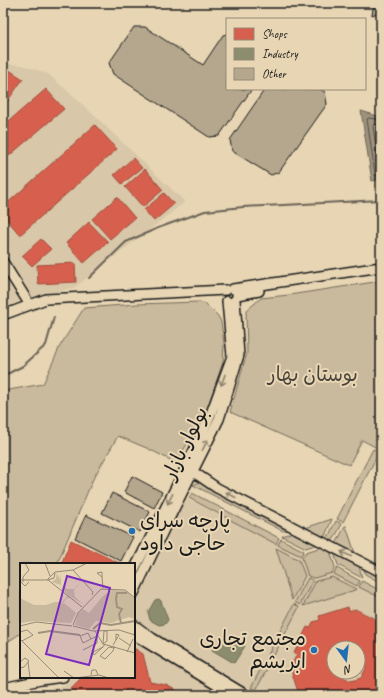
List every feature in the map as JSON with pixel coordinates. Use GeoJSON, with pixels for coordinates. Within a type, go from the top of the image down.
{"type":"FeatureCollection","features":[{"type":"Feature","properties":{"kind":"street"},"geometry":{"type":"LineString","coordinates":[[3,262],[30,305]]}},
{"type":"Feature","properties":{"kind":"street"},"geometry":{"type":"LineString","coordinates":[[230,295],[381,267]]}},
{"type":"Feature","properties":{"kind":"street"},"geometry":{"type":"LineString","coordinates":[[3,314],[30,305],[230,295],[381,273]]}},
{"type":"Feature","properties":{"kind":"street"},"geometry":{"type":"LineString","coordinates":[[135,568],[210,416],[232,356],[230,295]]}},
{"type":"Feature","properties":{"kind":"street","name":"بولوار بازار"},"geometry":{"type":"LineString","coordinates":[[135,591],[218,419],[240,355],[230,295]]}},
{"type":"Feature","properties":{"kind":"street"},"geometry":{"type":"LineString","coordinates":[[192,471],[217,488],[381,572]]}},
{"type":"Feature","properties":{"kind":"street"},"geometry":{"type":"LineString","coordinates":[[135,626],[152,638],[246,695]]}},
{"type":"Feature","properties":{"kind":"street"},"geometry":{"type":"LineString","coordinates":[[135,636],[232,695]]}},
{"type":"Feature","properties":{"kind":"street"},"geometry":{"type":"LineString","coordinates":[[3,688],[56,678]]}},
{"type":"Feature","properties":{"kind":"shaded area"},"geometry":{"type":"Polygon","coordinates":[[[3,64],[22,65],[48,74],[82,104],[185,202],[75,287],[3,307],[3,64]]]}},
{"type":"Feature","properties":{"kind":"shaded area"},"geometry":{"type":"Polygon","coordinates":[[[187,499],[381,590],[381,695],[24,695],[66,685],[71,678],[135,678],[135,580],[187,499]]]}},
{"type":"Feature","properties":{"kind":"green space","name":"بوستان بهار"},"geometry":{"type":"Polygon","coordinates":[[[381,281],[381,450],[362,440],[349,465],[230,412],[247,353],[246,311],[261,298],[381,281]]]}},
{"type":"Feature","properties":{"kind":"green space"},"geometry":{"type":"Polygon","coordinates":[[[199,302],[206,304],[218,316],[221,322],[224,343],[223,362],[207,409],[176,463],[149,449],[118,436],[93,479],[57,563],[20,563],[20,634],[3,645],[3,391],[43,384],[60,346],[84,308],[137,304],[199,302]]]}},
{"type":"Feature","properties":{"kind":"green space"},"geometry":{"type":"Polygon","coordinates":[[[373,449],[379,452],[343,522],[337,519],[373,449]]]}},
{"type":"Feature","properties":{"kind":"green space"},"geometry":{"type":"Polygon","coordinates":[[[202,481],[289,530],[283,531],[193,485],[202,481]]]}},
{"type":"Feature","properties":{"kind":"green space"},"geometry":{"type":"Polygon","coordinates":[[[192,493],[279,538],[276,544],[189,498],[192,493]]]}},
{"type":"Feature","properties":{"kind":"green space"},"geometry":{"type":"Polygon","coordinates":[[[332,519],[324,538],[305,528],[332,519]]]}},
{"type":"Feature","properties":{"kind":"green space"},"geometry":{"type":"Polygon","coordinates":[[[336,521],[342,524],[332,542],[327,539],[336,521]]]}},
{"type":"Feature","properties":{"kind":"green space"},"geometry":{"type":"Polygon","coordinates":[[[346,526],[355,553],[336,544],[346,526]]]}},
{"type":"Feature","properties":{"kind":"green space"},"geometry":{"type":"Polygon","coordinates":[[[293,532],[318,544],[306,548],[282,536],[293,532]]]}},
{"type":"Feature","properties":{"kind":"green space"},"geometry":{"type":"Polygon","coordinates":[[[281,539],[304,551],[301,556],[278,545],[281,539]]]}},
{"type":"Feature","properties":{"kind":"green space"},"geometry":{"type":"Polygon","coordinates":[[[322,547],[330,551],[335,567],[332,573],[314,578],[308,576],[302,558],[306,552],[322,547]]]}},
{"type":"Feature","properties":{"kind":"green space"},"geometry":{"type":"Polygon","coordinates":[[[276,548],[299,560],[305,576],[292,600],[276,548]]]}},
{"type":"Feature","properties":{"kind":"green space"},"geometry":{"type":"Polygon","coordinates":[[[334,553],[359,566],[362,578],[338,565],[334,553]]]}},
{"type":"Feature","properties":{"kind":"green space"},"geometry":{"type":"Polygon","coordinates":[[[337,568],[360,581],[357,586],[334,574],[337,568]]]}},
{"type":"Feature","properties":{"kind":"green space"},"geometry":{"type":"Polygon","coordinates":[[[363,568],[381,577],[381,583],[365,574],[363,568]]]}},
{"type":"Feature","properties":{"kind":"green space"},"geometry":{"type":"Polygon","coordinates":[[[332,577],[356,589],[303,606],[316,581],[332,577]]]}},
{"type":"Feature","properties":{"kind":"green space"},"geometry":{"type":"Polygon","coordinates":[[[308,578],[313,580],[300,605],[295,602],[308,578]]]}},
{"type":"Feature","properties":{"kind":"green space"},"geometry":{"type":"Polygon","coordinates":[[[362,581],[381,591],[381,598],[359,587],[362,581]]]}},
{"type":"Feature","properties":{"kind":"green space"},"geometry":{"type":"Polygon","coordinates":[[[294,604],[299,607],[256,690],[251,688],[294,604]]]}},
{"type":"Feature","properties":{"kind":"water"},"geometry":{"type":"Polygon","coordinates":[[[361,111],[381,117],[381,179],[372,181],[361,111]]]}},
{"type":"Feature","properties":{"kind":"building: Shops"},"geometry":{"type":"Polygon","coordinates":[[[3,66],[23,79],[4,106],[3,105],[3,66]]]}},
{"type":"Feature","properties":{"kind":"building: Shops"},"geometry":{"type":"Polygon","coordinates":[[[46,89],[64,109],[3,161],[3,126],[46,89]]]}},
{"type":"Feature","properties":{"kind":"building: Shops"},"geometry":{"type":"Polygon","coordinates":[[[95,125],[117,149],[20,235],[3,215],[3,207],[95,125]]]}},
{"type":"Feature","properties":{"kind":"building: Shops"},"geometry":{"type":"Polygon","coordinates":[[[133,158],[142,168],[122,184],[114,175],[133,158]]]}},
{"type":"Feature","properties":{"kind":"building: Shops"},"geometry":{"type":"Polygon","coordinates":[[[145,169],[163,190],[143,207],[125,187],[145,169]]]}},
{"type":"Feature","properties":{"kind":"building: Shops"},"geometry":{"type":"Polygon","coordinates":[[[164,193],[174,204],[154,221],[144,210],[164,193]]]}},
{"type":"Feature","properties":{"kind":"building: Shops"},"geometry":{"type":"Polygon","coordinates":[[[117,197],[135,218],[110,239],[92,219],[117,197]]]}},
{"type":"Feature","properties":{"kind":"building: Shops"},"geometry":{"type":"Polygon","coordinates":[[[89,222],[108,242],[84,263],[66,243],[89,222]]]}},
{"type":"Feature","properties":{"kind":"building: Shops"},"geometry":{"type":"Polygon","coordinates":[[[41,239],[51,249],[32,266],[22,256],[41,239]]]}},
{"type":"Feature","properties":{"kind":"building: Shops"},"geometry":{"type":"Polygon","coordinates":[[[75,263],[76,282],[38,284],[37,265],[75,263]]]}},
{"type":"Feature","properties":{"kind":"building: Shops"},"geometry":{"type":"Polygon","coordinates":[[[71,540],[119,563],[61,563],[71,540]]]}},
{"type":"Feature","properties":{"kind":"building: Shops","name":"مجتمع تجاری ابریشم"},"geometry":{"type":"Polygon","coordinates":[[[348,607],[349,611],[355,609],[381,622],[381,695],[299,695],[291,670],[295,669],[293,662],[297,654],[294,653],[307,627],[310,628],[313,622],[320,620],[319,616],[348,607]]]}},
{"type":"Feature","properties":{"kind":"building: Shops"},"geometry":{"type":"Polygon","coordinates":[[[135,649],[143,654],[150,682],[166,685],[185,695],[72,695],[70,689],[81,678],[135,678],[135,649]]]}},
{"type":"Feature","properties":{"kind":"building: Industry"},"geometry":{"type":"Polygon","coordinates":[[[159,599],[168,620],[165,624],[159,625],[150,620],[148,612],[155,600],[159,599]]]}},
{"type":"Feature","properties":{"kind":"building: Industry"},"geometry":{"type":"Polygon","coordinates":[[[235,640],[245,646],[234,663],[212,650],[215,645],[235,640]]]}},
{"type":"Feature","properties":{"kind":"building: Other"},"geometry":{"type":"Polygon","coordinates":[[[374,3],[381,3],[381,12],[372,15],[374,3]]]}},
{"type":"Feature","properties":{"kind":"building: Other"},"geometry":{"type":"Polygon","coordinates":[[[134,27],[145,27],[203,65],[223,35],[226,34],[226,90],[251,90],[219,136],[209,137],[113,74],[109,63],[134,27]]]}},
{"type":"Feature","properties":{"kind":"building: Other"},"geometry":{"type":"Polygon","coordinates":[[[264,90],[322,90],[325,92],[327,104],[279,172],[271,175],[232,151],[230,140],[264,90]]]}},
{"type":"Feature","properties":{"kind":"building: Other"},"geometry":{"type":"Polygon","coordinates":[[[132,476],[162,492],[154,508],[124,492],[132,476]]]}},
{"type":"Feature","properties":{"kind":"building: Other"},"geometry":{"type":"Polygon","coordinates":[[[112,493],[150,512],[140,532],[102,513],[112,493]]]}},
{"type":"Feature","properties":{"kind":"building: Other"},"geometry":{"type":"Polygon","coordinates":[[[86,515],[133,537],[121,561],[75,538],[86,515]]]}},
{"type":"Feature","properties":{"kind":"waterway"},"geometry":{"type":"LineString","coordinates":[[89,278],[126,242],[158,228],[205,211],[243,207],[381,200]]}},
{"type":"Feature","properties":{"kind":"waterway"},"geometry":{"type":"LineString","coordinates":[[3,376],[23,366],[46,345],[54,317]]}},
{"type":"Feature","properties":{"kind":"place","name":"پارچه سرای حاجی داود"},"geometry":{"type":"Point","coordinates":[132,531]}},
{"type":"Feature","properties":{"kind":"place","name":"مجتمع تجاری ابریشم"},"geometry":{"type":"Point","coordinates":[314,650]}}]}
